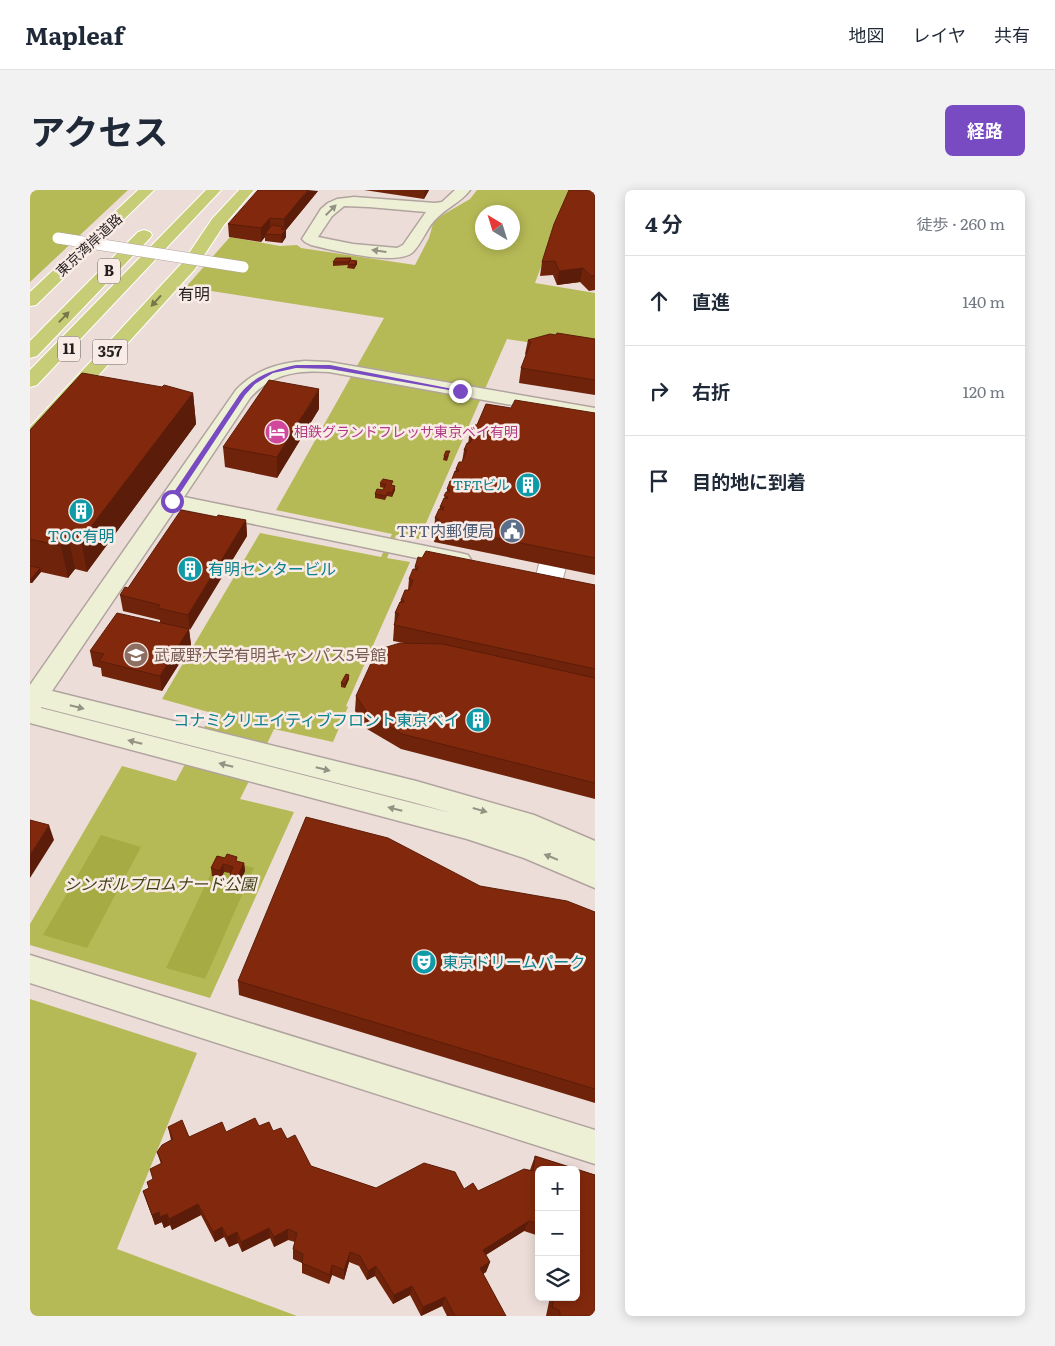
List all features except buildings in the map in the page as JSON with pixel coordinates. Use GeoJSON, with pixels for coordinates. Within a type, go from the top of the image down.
{"type":"FeatureCollection","features":[{"type":"Feature","properties":{"kind":"highway"},"geometry":{"type":"LineString","coordinates":[[64,268],[95,230],[138,190]]}},
{"type":"Feature","properties":{"kind":"highway","name":"東京湾岸道路"},"geometry":{"type":"LineString","coordinates":[[30,301],[147,190]]}},
{"type":"Feature","properties":{"kind":"highway","name":"B"},"geometry":{"type":"LineString","coordinates":[[30,381],[216,190]]}},
{"type":"Feature","properties":{"kind":"highway","name":"357"},"geometry":{"type":"LineString","coordinates":[[189,265],[218,222],[247,190]]}},
{"type":"Feature","properties":{"kind":"highway","name":"357"},"geometry":{"type":"LineString","coordinates":[[30,439],[189,265],[232,225],[263,190]]}},
{"type":"Feature","properties":{"kind":"highway","name":"B"},"geometry":{"type":"LineString","coordinates":[[30,352],[156,224]]}},
{"type":"Feature","properties":{"kind":"highway","name":"11"},"geometry":{"type":"LineString","coordinates":[[30,394],[95,320],[105,303]]}},
{"type":"Feature","properties":{"kind":"street"},"geometry":{"type":"LineString","coordinates":[[424,213],[408,248],[400,252],[330,244],[310,239],[335,204],[368,202],[424,213],[447,205],[463,190]]}},
{"type":"Feature","properties":{"kind":"street"},"geometry":{"type":"LineString","coordinates":[[58,238],[243,267]]}},
{"type":"Feature","properties":{"kind":"street"},"geometry":{"type":"LineString","coordinates":[[31,702],[172,501],[249,387],[264,375],[289,368],[330,367],[595,414]]}},
{"type":"Feature","properties":{"kind":"street"},"geometry":{"type":"LineString","coordinates":[[172,501],[483,565]]}},
{"type":"Feature","properties":{"kind":"street"},"geometry":{"type":"LineString","coordinates":[[520,573],[576,584]]}},
{"type":"Feature","properties":{"kind":"street"},"geometry":{"type":"LineString","coordinates":[[31,702],[416,792],[524,823],[595,853]]}},
{"type":"Feature","properties":{"kind":"street"},"geometry":{"type":"LineString","coordinates":[[31,702],[467,828],[534,850],[595,876]]}},
{"type":"Feature","properties":{"kind":"street"},"geometry":{"type":"LineString","coordinates":[[30,969],[595,1148]]}},
{"type":"Feature","properties":{"kind":"green space"},"geometry":{"type":"Polygon","coordinates":[[[30,190],[128,190],[30,282],[30,190]]]}},
{"type":"Feature","properties":{"kind":"green space","name":"シンボルプロムナード公園"},"geometry":{"type":"Polygon","coordinates":[[[477,190],[570,190],[535,283],[595,293],[595,352],[507,339],[419,539],[396,535],[387,558],[410,562],[346,706],[348,707],[333,742],[274,729],[259,761],[391,795],[524,833],[257,765],[240,799],[294,812],[210,998],[30,945],[30,924],[122,766],[176,781],[193,749],[69,715],[69,713],[195,745],[212,713],[162,699],[260,533],[381,557],[392,534],[276,510],[384,318],[186,287],[230,237],[280,246],[297,245],[301,248],[415,265],[429,238],[434,220],[470,199],[477,190]]]}},
{"type":"Feature","properties":{"kind":"green space"},"geometry":{"type":"Polygon","coordinates":[[[30,999],[197,1053],[117,1249],[297,1316],[30,1316],[30,999]]]}},
{"type":"Feature","properties":{"kind":"shaded area"},"geometry":{"type":"Polygon","coordinates":[[[101,835],[141,847],[87,948],[43,935],[101,835]]]}},
{"type":"Feature","properties":{"kind":"shaded area"},"geometry":{"type":"Polygon","coordinates":[[[218,858],[254,868],[205,979],[166,968],[218,858]]]}},
{"type":"Feature","properties":{"kind":"place","name":"相鉄グランドフレッサ東京ベイ有明"},"geometry":{"type":"Point","coordinates":[277,432]}},
{"type":"Feature","properties":{"kind":"place","name":"TFTビル"},"geometry":{"type":"Point","coordinates":[528,485]}},
{"type":"Feature","properties":{"kind":"place","name":"TOC有明"},"geometry":{"type":"Point","coordinates":[81,511]}},
{"type":"Feature","properties":{"kind":"place","name":"TFT内郵便局"},"geometry":{"type":"Point","coordinates":[512,531]}},
{"type":"Feature","properties":{"kind":"place","name":"有明センタービル"},"geometry":{"type":"Point","coordinates":[190,569]}},
{"type":"Feature","properties":{"kind":"place","name":"武蔵野大学有明キャンパス5号館"},"geometry":{"type":"Point","coordinates":[136,655]}},
{"type":"Feature","properties":{"kind":"place","name":"コナミクリエイティブフロント東京ベイ"},"geometry":{"type":"Point","coordinates":[478,720]}},
{"type":"Feature","properties":{"kind":"place","name":"東京ドリームパーク"},"geometry":{"type":"Point","coordinates":[424,962]}},
{"type":"Feature","properties":{"kind":"district","name":"有明"},"geometry":{"type":"Point","coordinates":[194,294]}},
{"type":"Feature","properties":{"kind":"route"},"geometry":{"type":"LineString","coordinates":[[172,501],[243,394],[253,383],[271,372],[296,366],[330,367],[460,391]]}}]}
